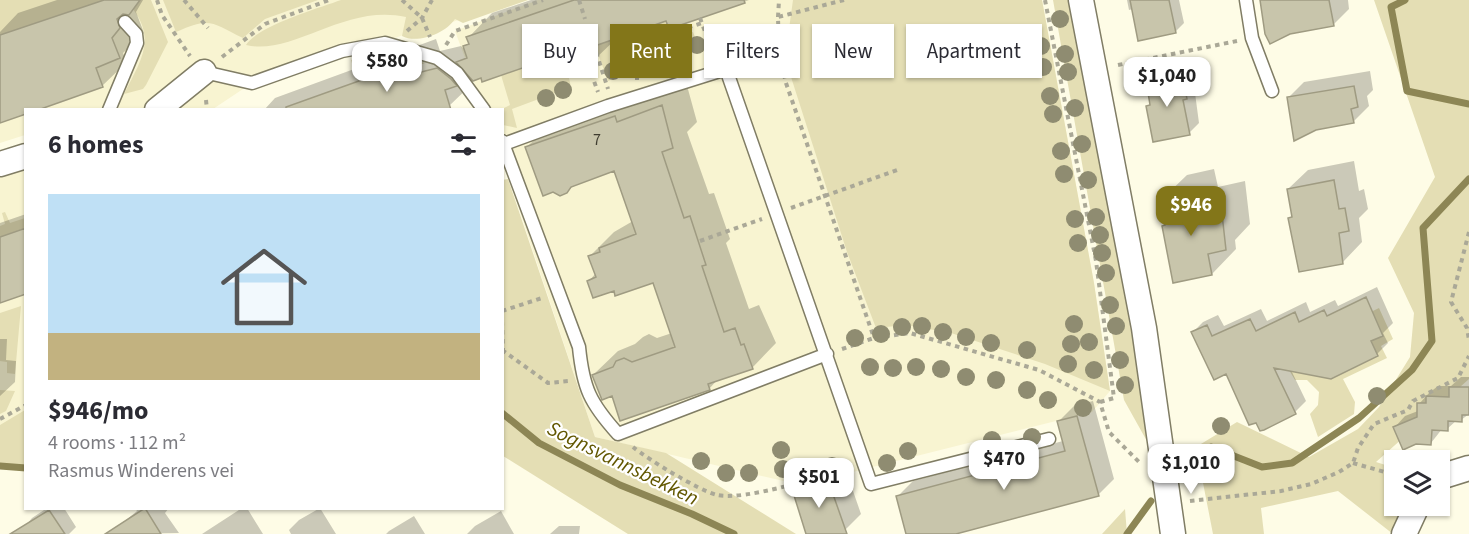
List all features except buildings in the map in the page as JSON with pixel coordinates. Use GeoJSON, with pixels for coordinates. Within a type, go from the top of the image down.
{"type":"FeatureCollection","features":[{"type":"Feature","properties":{"kind":"street"},"geometry":{"type":"LineString","coordinates":[[1081,0],[1144,328],[1157,471],[1176,519]]}},
{"type":"Feature","properties":{"kind":"street"},"geometry":{"type":"LineString","coordinates":[[160,108],[204,72]]}},
{"type":"Feature","properties":{"kind":"street"},"geometry":{"type":"LineString","coordinates":[[0,164],[24,157]]}},
{"type":"Feature","properties":{"kind":"street"},"geometry":{"type":"LineString","coordinates":[[1450,474],[1469,468]]}},
{"type":"Feature","properties":{"kind":"street"},"geometry":{"type":"LineString","coordinates":[[1404,534],[1413,516]]}},
{"type":"Feature","properties":{"kind":"lane"},"geometry":{"type":"LineString","coordinates":[[1246,0],[1252,38],[1272,91]]}},
{"type":"Feature","properties":{"kind":"lane"},"geometry":{"type":"LineString","coordinates":[[110,108],[137,43],[136,34],[124,22]]}},
{"type":"Feature","properties":{"kind":"lane"},"geometry":{"type":"LineString","coordinates":[[204,72],[252,83],[342,51],[386,43],[437,58],[457,73],[483,108]]}},
{"type":"Feature","properties":{"kind":"lane"},"geometry":{"type":"LineString","coordinates":[[504,142],[726,69],[871,484],[1050,439]]}},
{"type":"Feature","properties":{"kind":"lane"},"geometry":{"type":"LineString","coordinates":[[504,145],[579,348],[582,380],[601,416],[618,434],[827,354]]}},
{"type":"Feature","properties":{"kind":"path"},"geometry":{"type":"LineString","coordinates":[[158,0],[162,15],[204,72]]}},
{"type":"Feature","properties":{"kind":"path"},"geometry":{"type":"LineString","coordinates":[[184,0],[208,28]]}},
{"type":"Feature","properties":{"kind":"path"},"geometry":{"type":"LineString","coordinates":[[239,44],[265,24],[328,0]]}},
{"type":"Feature","properties":{"kind":"path"},"geometry":{"type":"LineString","coordinates":[[402,0],[422,18]]}},
{"type":"Feature","properties":{"kind":"path"},"geometry":{"type":"LineString","coordinates":[[386,43],[414,27],[432,0]]}},
{"type":"Feature","properties":{"kind":"path"},"geometry":{"type":"LineString","coordinates":[[437,58],[455,31],[543,0]]}},
{"type":"Feature","properties":{"kind":"path"},"geometry":{"type":"LineString","coordinates":[[579,0],[585,19]]}},
{"type":"Feature","properties":{"kind":"path"},"geometry":{"type":"LineString","coordinates":[[779,0],[779,55],[786,83],[874,338]]}},
{"type":"Feature","properties":{"kind":"path"},"geometry":{"type":"LineString","coordinates":[[778,16],[844,0]]}},
{"type":"Feature","properties":{"kind":"path"},"geometry":{"type":"LineString","coordinates":[[827,354],[874,338],[910,333],[1039,370],[1100,402],[1114,398],[1099,284],[1045,0]]}},
{"type":"Feature","properties":{"kind":"path"},"geometry":{"type":"LineString","coordinates":[[637,99],[637,68],[645,49],[657,39],[701,21],[704,29]]}},
{"type":"Feature","properties":{"kind":"path"},"geometry":{"type":"LineString","coordinates":[[1095,69],[1252,38]]}},
{"type":"Feature","properties":{"kind":"path"},"geometry":{"type":"LineString","coordinates":[[598,58],[604,77]]}},
{"type":"Feature","properties":{"kind":"path"},"geometry":{"type":"LineString","coordinates":[[593,78],[599,94]]}},
{"type":"Feature","properties":{"kind":"path"},"geometry":{"type":"LineString","coordinates":[[700,241],[900,170]]}},
{"type":"Feature","properties":{"kind":"path"},"geometry":{"type":"LineString","coordinates":[[1469,232],[1451,302],[1467,328],[1469,339]]}},
{"type":"Feature","properties":{"kind":"path"},"geometry":{"type":"LineString","coordinates":[[504,310],[560,292]]}},
{"type":"Feature","properties":{"kind":"path"},"geometry":{"type":"LineString","coordinates":[[504,351],[548,383],[582,380]]}},
{"type":"Feature","properties":{"kind":"path"},"geometry":{"type":"LineString","coordinates":[[1353,464],[1358,448],[1374,424],[1408,410],[1413,400],[1458,378],[1469,356]]}},
{"type":"Feature","properties":{"kind":"path"},"geometry":{"type":"LineString","coordinates":[[1100,402],[1109,432],[1137,460],[1157,471]]}},
{"type":"Feature","properties":{"kind":"path"},"geometry":{"type":"LineString","coordinates":[[0,419],[24,406]]}},
{"type":"Feature","properties":{"kind":"path"},"geometry":{"type":"LineString","coordinates":[[618,434],[655,461],[718,495],[763,492],[865,464]]}},
{"type":"Feature","properties":{"kind":"path"},"geometry":{"type":"LineString","coordinates":[[1176,519],[1311,484],[1353,464],[1384,472]]}},
{"type":"Feature","properties":{"kind":"shaded area"},"geometry":{"type":"Polygon","coordinates":[[[0,0],[104,0],[0,36],[0,0]]]}},
{"type":"Feature","properties":{"kind":"shaded area"},"geometry":{"type":"Polygon","coordinates":[[[41,0],[515,0],[447,24],[426,28],[252,83],[214,108],[118,108],[120,103],[106,108],[24,108],[24,135],[0,143],[0,14],[41,0]]]}},
{"type":"Feature","properties":{"kind":"shaded area"},"geometry":{"type":"Polygon","coordinates":[[[135,0],[151,0],[168,42],[143,89],[124,94],[140,62],[145,42],[144,31],[133,9],[138,3],[135,0]]]}},
{"type":"Feature","properties":{"kind":"shaded area"},"geometry":{"type":"Polygon","coordinates":[[[163,0],[318,0],[265,19],[243,38],[211,23],[197,24],[176,32],[163,0]]]}},
{"type":"Feature","properties":{"kind":"shaded area"},"geometry":{"type":"Polygon","coordinates":[[[341,0],[528,0],[463,23],[455,19],[445,29],[423,38],[402,36],[406,17],[384,15],[362,17],[282,43],[264,46],[246,45],[262,31],[341,0]]]}},
{"type":"Feature","properties":{"kind":"shaded area"},"geometry":{"type":"Polygon","coordinates":[[[538,0],[1042,0],[1094,283],[1110,391],[1092,412],[801,485],[595,437],[504,164],[504,108],[484,108],[455,31],[538,0]]]}},
{"type":"Feature","properties":{"kind":"shaded area"},"geometry":{"type":"Polygon","coordinates":[[[793,0],[1042,0],[1094,283],[1110,391],[1045,364],[951,333],[906,325],[876,328],[847,252],[791,78],[800,78],[800,24],[790,24],[793,0]]]}},
{"type":"Feature","properties":{"kind":"shaded area"},"geometry":{"type":"Polygon","coordinates":[[[1053,0],[1070,0],[1144,400],[1148,443],[1124,400],[1053,0]]]}},
{"type":"Feature","properties":{"kind":"shaded area"},"geometry":{"type":"Polygon","coordinates":[[[1374,0],[1469,0],[1469,379],[1389,450],[1384,450],[1384,455],[1376,462],[1384,465],[1384,516],[1405,516],[1393,534],[1338,491],[1261,508],[1264,534],[1213,534],[1196,447],[1237,422],[1309,457],[1358,429],[1379,407],[1410,357],[1414,313],[1388,258],[1435,177],[1374,0]]]}},
{"type":"Feature","properties":{"kind":"shaded area"},"geometry":{"type":"Polygon","coordinates":[[[692,32],[699,47],[692,49],[692,32]]]}},
{"type":"Feature","properties":{"kind":"shaded area"},"geometry":{"type":"Polygon","coordinates":[[[610,41],[610,78],[614,78],[608,81],[598,54],[598,45],[610,41]]]}},
{"type":"Feature","properties":{"kind":"shaded area"},"geometry":{"type":"Polygon","coordinates":[[[370,54],[396,55],[425,63],[414,67],[412,62],[406,64],[401,58],[355,73],[351,60],[370,54]]]}},
{"type":"Feature","properties":{"kind":"shaded area"},"geometry":{"type":"Polygon","coordinates":[[[522,68],[522,78],[569,78],[571,87],[512,109],[517,128],[504,125],[504,108],[510,105],[501,75],[522,68]]]}},
{"type":"Feature","properties":{"kind":"shaded area"},"geometry":{"type":"Polygon","coordinates":[[[24,156],[24,468],[0,466],[0,164],[24,156]]]}},
{"type":"Feature","properties":{"kind":"shaded area"},"geometry":{"type":"Polygon","coordinates":[[[508,179],[595,437],[666,453],[796,534],[628,534],[504,457],[504,180],[508,179]]]}},
{"type":"Feature","properties":{"kind":"shaded area"},"geometry":{"type":"Polygon","coordinates":[[[5,212],[10,223],[24,218],[24,228],[0,237],[0,226],[5,224],[2,213],[5,212]]]}},
{"type":"Feature","properties":{"kind":"shaded area"},"geometry":{"type":"Polygon","coordinates":[[[21,306],[15,374],[7,373],[7,362],[0,361],[0,313],[21,306]]]}},
{"type":"Feature","properties":{"kind":"shaded area"},"geometry":{"type":"Polygon","coordinates":[[[1379,308],[1393,339],[1381,346],[1387,358],[1343,379],[1355,402],[1354,414],[1318,437],[1310,414],[1318,405],[1319,392],[1307,380],[1295,380],[1289,370],[1342,326],[1379,308]]]}},
{"type":"Feature","properties":{"kind":"shaded area"},"geometry":{"type":"Polygon","coordinates":[[[0,390],[15,391],[6,411],[0,414],[0,390]]]}},
{"type":"Feature","properties":{"kind":"shaded area"},"geometry":{"type":"Polygon","coordinates":[[[24,411],[24,468],[0,466],[0,425],[24,411]]]}},
{"type":"Feature","properties":{"kind":"shaded area"},"geometry":{"type":"Polygon","coordinates":[[[1125,509],[1127,534],[1102,534],[1125,509]]]}},
{"type":"Feature","properties":{"kind":"waterway","name":"Sognsvannsbekken"},"geometry":{"type":"LineString","coordinates":[[1405,0],[1391,7],[1407,91],[1469,104]]}},
{"type":"Feature","properties":{"kind":"waterway"},"geometry":{"type":"LineString","coordinates":[[1181,464],[1211,447],[1262,467],[1292,463],[1359,418],[1412,370],[1432,341],[1423,228],[1469,179]]}},
{"type":"Feature","properties":{"kind":"waterway","name":"Sognsvannsbekken"},"geometry":{"type":"LineString","coordinates":[[504,415],[539,443],[620,485],[734,534]]}},
{"type":"Feature","properties":{"kind":"waterway","name":"Sognsvannsbekken"},"geometry":{"type":"LineString","coordinates":[[0,466],[24,468]]}},
{"type":"Feature","properties":{"kind":"waterway","name":"Sognsvannsbekken"},"geometry":{"type":"LineString","coordinates":[[1127,534],[1151,501]]}}]}
